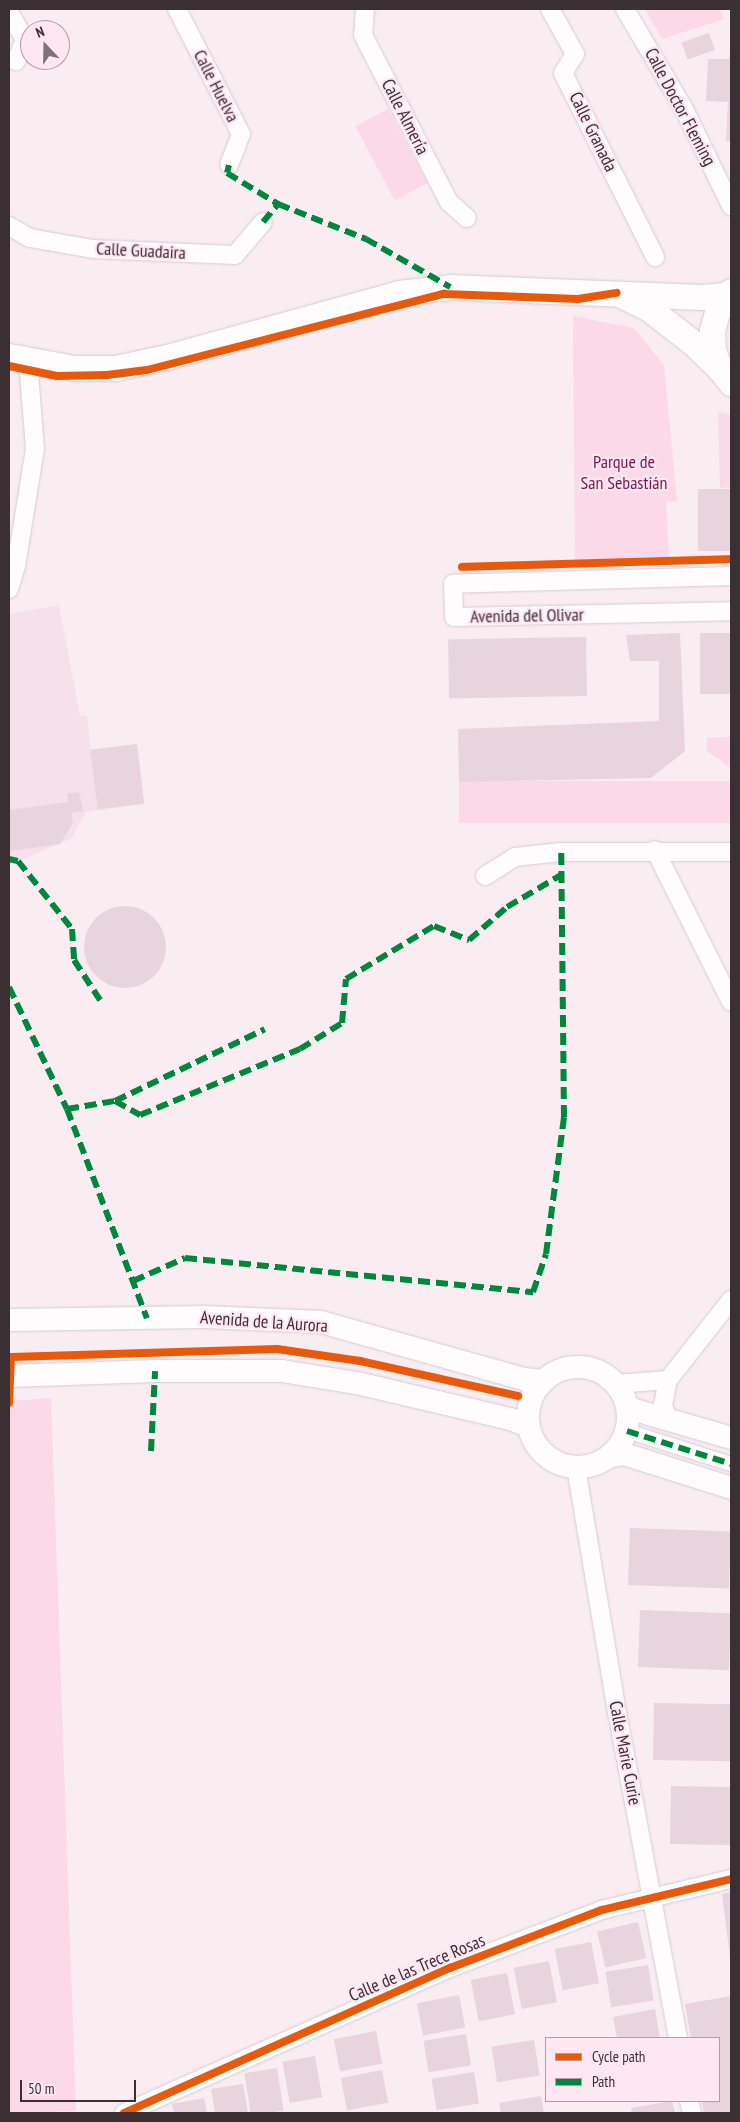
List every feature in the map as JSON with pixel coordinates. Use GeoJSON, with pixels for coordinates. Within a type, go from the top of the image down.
{"type":"FeatureCollection","features":[{"type":"Feature","properties":{"kind":"main road"},"geometry":{"type":"LineString","coordinates":[[19,358],[74,368],[115,368],[167,357],[399,293],[450,287],[702,297],[729,293]]}},
{"type":"Feature","properties":{"kind":"main road"},"geometry":{"type":"LineString","coordinates":[[617,293],[648,308],[692,342],[726,376]]}},
{"type":"Feature","properties":{"kind":"main road"},"geometry":{"type":"LineString","coordinates":[[726,376],[713,350],[712,331],[717,312],[729,293]]}},
{"type":"Feature","properties":{"kind":"street","name":"Calle Huelva"},"geometry":{"type":"LineString","coordinates":[[177,9],[240,134],[229,165]]}},
{"type":"Feature","properties":{"kind":"street","name":"Calle Almería"},"geometry":{"type":"LineString","coordinates":[[365,9],[363,35],[449,202],[467,218]]}},
{"type":"Feature","properties":{"kind":"street","name":"Calle Granada"},"geometry":{"type":"LineString","coordinates":[[550,9],[575,54],[563,73],[655,257]]}},
{"type":"Feature","properties":{"kind":"street","name":"Calle Doctor Fleming"},"geometry":{"type":"LineString","coordinates":[[625,9],[684,109],[731,206]]}},
{"type":"Feature","properties":{"kind":"street"},"geometry":{"type":"LineString","coordinates":[[9,12],[25,40],[16,61]]}},
{"type":"Feature","properties":{"kind":"street","name":"Calle Guadaira"},"geometry":{"type":"LineString","coordinates":[[9,226],[30,238],[93,249],[235,255],[263,222]]}},
{"type":"Feature","properties":{"kind":"street"},"geometry":{"type":"LineString","coordinates":[[9,590],[16,566],[35,449],[19,358]]}},
{"type":"Feature","properties":{"kind":"street","name":"Avenida del Olivar"},"geometry":{"type":"LineString","coordinates":[[731,576],[453,584],[454,617],[731,611]]}},
{"type":"Feature","properties":{"kind":"street"},"geometry":{"type":"LineString","coordinates":[[486,876],[515,857],[561,852],[655,850],[731,852]]}},
{"type":"Feature","properties":{"kind":"street"},"geometry":{"type":"LineString","coordinates":[[655,850],[731,1002]]}},
{"type":"Feature","properties":{"kind":"street"},"geometry":{"type":"LineString","coordinates":[[668,1419],[662,1405],[668,1380],[731,1300]]}},
{"type":"Feature","properties":{"kind":"street","name":"Avenida de la Aurora"},"geometry":{"type":"LineString","coordinates":[[9,1320],[206,1317],[321,1322],[524,1379],[542,1381]]}},
{"type":"Feature","properties":{"kind":"street"},"geometry":{"type":"LineString","coordinates":[[610,1456],[627,1431],[628,1408],[616,1384],[604,1373],[580,1367],[556,1371],[542,1381],[529,1402],[528,1426],[534,1442],[544,1455],[559,1464],[587,1467],[610,1456],[624,1454],[731,1488]]}},
{"type":"Feature","properties":{"kind":"street"},"geometry":{"type":"LineString","coordinates":[[9,1376],[154,1370],[282,1371],[357,1383],[510,1419],[528,1426]]}},
{"type":"Feature","properties":{"kind":"street"},"geometry":{"type":"LineString","coordinates":[[616,1384],[668,1380]]}},
{"type":"Feature","properties":{"kind":"street"},"geometry":{"type":"LineString","coordinates":[[628,1408],[731,1438]]}},
{"type":"Feature","properties":{"kind":"street"},"geometry":{"type":"LineString","coordinates":[[627,1431],[731,1464]]}},
{"type":"Feature","properties":{"kind":"street","name":"Calle Marie Curie"},"geometry":{"type":"LineString","coordinates":[[576,1467],[618,1717],[678,2037]]}},
{"type":"Feature","properties":{"kind":"street","name":"Calle de las Trece Rosas"},"geometry":{"type":"LineString","coordinates":[[124,2113],[450,1968],[602,1910],[652,1896],[731,1879]]}},
{"type":"Feature","properties":{"kind":"shaded area"},"geometry":{"type":"Polygon","coordinates":[[[59,605],[80,716],[87,715],[91,750],[137,744],[144,804],[86,812],[71,839],[9,865],[9,614],[59,605]]]}},
{"type":"Feature","properties":{"kind":"green space"},"geometry":{"type":"Polygon","coordinates":[[[645,9],[720,9],[724,19],[662,39],[645,9]]]}},
{"type":"Feature","properties":{"kind":"green space"},"geometry":{"type":"Polygon","coordinates":[[[388,109],[427,183],[395,201],[355,126],[388,109]]]}},
{"type":"Feature","properties":{"kind":"green space","name":"Parque de San Sebastián"},"geometry":{"type":"Polygon","coordinates":[[[573,316],[634,328],[664,365],[677,501],[666,502],[669,557],[575,560],[573,316]]]}},
{"type":"Feature","properties":{"kind":"green space"},"geometry":{"type":"Polygon","coordinates":[[[718,412],[731,415],[731,487],[720,488],[718,412]]]}},
{"type":"Feature","properties":{"kind":"green space"},"geometry":{"type":"Polygon","coordinates":[[[731,737],[731,768],[707,751],[707,738],[731,737]]]}},
{"type":"Feature","properties":{"kind":"green space"},"geometry":{"type":"Polygon","coordinates":[[[459,781],[731,781],[731,823],[459,823],[459,781]]]}},
{"type":"Feature","properties":{"kind":"green space"},"geometry":{"type":"Polygon","coordinates":[[[51,1398],[76,2111],[9,2113],[9,1401],[51,1398]]]}},
{"type":"Feature","properties":{"kind":"building"},"geometry":{"type":"Polygon","coordinates":[[[709,33],[715,50],[687,59],[682,42],[709,33]]]}},
{"type":"Feature","properties":{"kind":"building"},"geometry":{"type":"Polygon","coordinates":[[[730,51],[731,141],[726,141],[728,102],[706,101],[708,59],[729,59],[730,51]]]}},
{"type":"Feature","properties":{"kind":"building"},"geometry":{"type":"Polygon","coordinates":[[[698,489],[731,489],[731,551],[698,551],[698,489]]]}},
{"type":"Feature","properties":{"kind":"building"},"geometry":{"type":"Polygon","coordinates":[[[680,633],[685,751],[651,778],[459,782],[458,729],[659,721],[659,661],[630,661],[626,635],[680,633]]]}},
{"type":"Feature","properties":{"kind":"building"},"geometry":{"type":"Polygon","coordinates":[[[700,633],[731,633],[731,694],[700,694],[700,633]]]}},
{"type":"Feature","properties":{"kind":"building"},"geometry":{"type":"Polygon","coordinates":[[[586,637],[587,696],[449,698],[448,639],[586,637]]]}},
{"type":"Feature","properties":{"kind":"building"},"geometry":{"type":"Polygon","coordinates":[[[137,744],[144,804],[98,809],[90,750],[137,744]]]}},
{"type":"Feature","properties":{"kind":"building"},"geometry":{"type":"Polygon","coordinates":[[[79,792],[83,811],[71,813],[73,823],[60,844],[9,851],[9,810],[68,802],[67,794],[79,792]]]}},
{"type":"Feature","properties":{"kind":"building"},"geometry":{"type":"Polygon","coordinates":[[[125,906],[141,909],[154,918],[163,931],[166,947],[163,963],[154,976],[141,985],[125,988],[109,985],[96,976],[87,963],[84,947],[87,931],[96,918],[109,909],[125,906]]]}},
{"type":"Feature","properties":{"kind":"building"},"geometry":{"type":"Polygon","coordinates":[[[630,1528],[731,1532],[729,1588],[628,1585],[630,1528]]]}},
{"type":"Feature","properties":{"kind":"building"},"geometry":{"type":"Polygon","coordinates":[[[640,1610],[731,1613],[729,1670],[638,1667],[640,1610]]]}},
{"type":"Feature","properties":{"kind":"building"},"geometry":{"type":"Polygon","coordinates":[[[654,1703],[731,1704],[730,1761],[653,1760],[654,1703]]]}},
{"type":"Feature","properties":{"kind":"building"},"geometry":{"type":"Polygon","coordinates":[[[671,1786],[731,1787],[730,1845],[670,1844],[671,1786]]]}},
{"type":"Feature","properties":{"kind":"building"},"geometry":{"type":"Polygon","coordinates":[[[731,1892],[731,1958],[730,1958],[722,1894],[731,1892]]]}},
{"type":"Feature","properties":{"kind":"building"},"geometry":{"type":"Polygon","coordinates":[[[638,1922],[646,1958],[605,1967],[597,1931],[638,1922]]]}},
{"type":"Feature","properties":{"kind":"building"},"geometry":{"type":"Polygon","coordinates":[[[591,1942],[599,1983],[563,1990],[555,1949],[591,1942]]]}},
{"type":"Feature","properties":{"kind":"building"},"geometry":{"type":"Polygon","coordinates":[[[549,1961],[557,2002],[522,2009],[514,1968],[549,1961]]]}},
{"type":"Feature","properties":{"kind":"building"},"geometry":{"type":"Polygon","coordinates":[[[648,1965],[654,2001],[611,2007],[606,1972],[648,1965]]]}},
{"type":"Feature","properties":{"kind":"building"},"geometry":{"type":"Polygon","coordinates":[[[507,1973],[515,2014],[479,2021],[471,1980],[507,1973]]]}},
{"type":"Feature","properties":{"kind":"building"},"geometry":{"type":"Polygon","coordinates":[[[459,1995],[465,2027],[423,2036],[417,2003],[459,1995]]]}},
{"type":"Feature","properties":{"kind":"building"},"geometry":{"type":"Polygon","coordinates":[[[731,1996],[731,2113],[704,2113],[702,2102],[720,2102],[720,2037],[691,2037],[685,2004],[731,1996]]]}},
{"type":"Feature","properties":{"kind":"building"},"geometry":{"type":"Polygon","coordinates":[[[655,2009],[660,2037],[617,2037],[613,2017],[655,2009]]]}},
{"type":"Feature","properties":{"kind":"building"},"geometry":{"type":"Polygon","coordinates":[[[376,2031],[382,2063],[340,2072],[334,2039],[376,2031]]]}},
{"type":"Feature","properties":{"kind":"building"},"geometry":{"type":"Polygon","coordinates":[[[466,2034],[471,2066],[429,2072],[424,2041],[466,2034]]]}},
{"type":"Feature","properties":{"kind":"building"},"geometry":{"type":"Polygon","coordinates":[[[534,2040],[540,2076],[497,2082],[492,2047],[534,2040]]]}},
{"type":"Feature","properties":{"kind":"building"},"geometry":{"type":"Polygon","coordinates":[[[315,2056],[322,2097],[290,2103],[283,2062],[315,2056]]]}},
{"type":"Feature","properties":{"kind":"building"},"geometry":{"type":"Polygon","coordinates":[[[277,2068],[284,2110],[251,2113],[244,2073],[277,2068]]]}},
{"type":"Feature","properties":{"kind":"building"},"geometry":{"type":"Polygon","coordinates":[[[382,2070],[388,2102],[347,2110],[341,2078],[382,2070]]]}},
{"type":"Feature","properties":{"kind":"building"},"geometry":{"type":"Polygon","coordinates":[[[474,2072],[479,2104],[437,2110],[432,2079],[474,2072]]]}},
{"type":"Feature","properties":{"kind":"building"},"geometry":{"type":"Polygon","coordinates":[[[243,2084],[248,2113],[215,2113],[211,2089],[243,2084]]]}},
{"type":"Feature","properties":{"kind":"building"},"geometry":{"type":"Polygon","coordinates":[[[541,2096],[544,2113],[501,2113],[499,2103],[541,2096]]]}},
{"type":"Feature","properties":{"kind":"building"},"geometry":{"type":"Polygon","coordinates":[[[204,2098],[207,2113],[174,2113],[172,2104],[204,2098]]]}},
{"type":"Feature","properties":{"kind":"building"},"geometry":{"type":"Polygon","coordinates":[[[672,2102],[675,2113],[632,2113],[631,2108],[672,2102]]]}},
{"type":"Feature","properties":{"kind":"marked path"},"geometry":{"type":"LineString","coordinates":[[229,165],[227,173],[278,204],[366,239],[450,287]]}},
{"type":"Feature","properties":{"kind":"marked path"},"geometry":{"type":"LineString","coordinates":[[263,222],[278,204]]}},
{"type":"Feature","properties":{"kind":"marked path"},"geometry":{"type":"LineString","coordinates":[[133,1281],[185,1258],[533,1292],[546,1254],[564,1117],[561,852]]}},
{"type":"Feature","properties":{"kind":"marked path"},"geometry":{"type":"LineString","coordinates":[[9,859],[18,861],[72,929],[74,960],[100,1000]]}},
{"type":"Feature","properties":{"kind":"marked path"},"geometry":{"type":"LineString","coordinates":[[115,1101],[140,1115],[300,1049],[342,1023],[346,979],[434,926],[469,940],[507,907],[561,875]]}},
{"type":"Feature","properties":{"kind":"marked path"},"geometry":{"type":"LineString","coordinates":[[9,987],[67,1109],[147,1318]]}},
{"type":"Feature","properties":{"kind":"marked path"},"geometry":{"type":"LineString","coordinates":[[67,1109],[115,1101],[265,1029]]}},
{"type":"Feature","properties":{"kind":"marked path"},"geometry":{"type":"LineString","coordinates":[[151,1451],[155,1371]]}},
{"type":"Feature","properties":{"kind":"marked path"},"geometry":{"type":"LineString","coordinates":[[627,1431],[731,1464]]}},
{"type":"Feature","properties":{"kind":"cycle path"},"geometry":{"type":"LineString","coordinates":[[9,366],[57,376],[107,375],[147,370],[444,294],[578,299],[617,293]]}},
{"type":"Feature","properties":{"kind":"cycle path"},"geometry":{"type":"LineString","coordinates":[[462,567],[731,559]]}},
{"type":"Feature","properties":{"kind":"cycle path"},"geometry":{"type":"LineString","coordinates":[[9,1403],[11,1357],[277,1349],[360,1361],[518,1396]]}},
{"type":"Feature","properties":{"kind":"cycle path"},"geometry":{"type":"LineString","coordinates":[[124,2113],[450,1968],[602,1910],[731,1879]]}}]}
